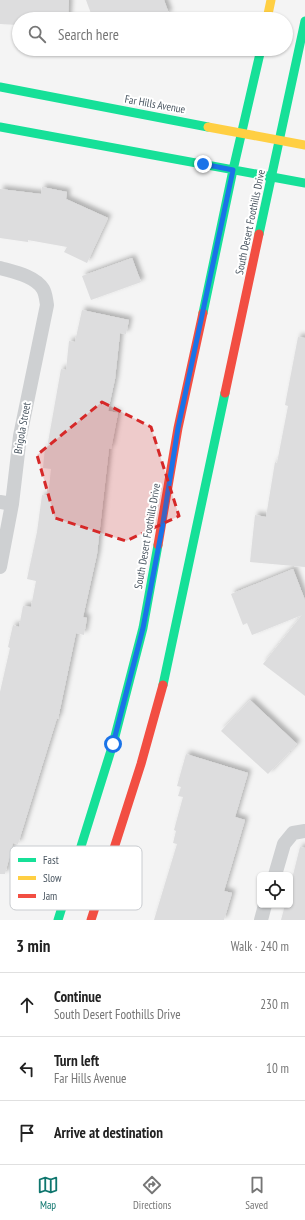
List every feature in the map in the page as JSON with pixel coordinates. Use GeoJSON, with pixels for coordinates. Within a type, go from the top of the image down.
{"type":"FeatureCollection","features":[{"type":"Feature","properties":{"kind":"main road"},"geometry":{"type":"LineString","coordinates":[[268,12],[271,0]]}},
{"type":"Feature","properties":{"kind":"main road","name":"South Desert Foothills Drive"},"geometry":{"type":"LineString","coordinates":[[115,846],[161,694],[305,21]]}},
{"type":"Feature","properties":{"kind":"main road","name":"South Desert Foothills Drive"},"geometry":{"type":"LineString","coordinates":[[81,846],[113,744],[143,628],[162,529],[178,428],[258,56]]}},
{"type":"Feature","properties":{"kind":"main road","name":"Far Hills Avenue"},"geometry":{"type":"LineString","coordinates":[[0,87],[305,144]]}},
{"type":"Feature","properties":{"kind":"main road"},"geometry":{"type":"LineString","coordinates":[[0,127],[305,183]]}},
{"type":"Feature","properties":{"kind":"main road","name":"South Desert Foothills Drive"},"geometry":{"type":"LineString","coordinates":[[58,920],[61,910]]}},
{"type":"Feature","properties":{"kind":"main road","name":"South Desert Foothills Drive"},"geometry":{"type":"LineString","coordinates":[[92,920],[95,910]]}},
{"type":"Feature","properties":{"kind":"street","name":"Brigola Street"},"geometry":{"type":"LineString","coordinates":[[0,268],[28,277],[36,282],[43,289],[47,305],[6,503],[0,567]]}},
{"type":"Feature","properties":{"kind":"street"},"geometry":{"type":"LineString","coordinates":[[275,872],[284,844],[299,832]]}},
{"type":"Feature","properties":{"kind":"street"},"geometry":{"type":"LineString","coordinates":[[261,920],[264,908]]}},
{"type":"Feature","properties":{"kind":"highlighted area"},"geometry":{"type":"Polygon","coordinates":[[[102,402],[151,427],[179,516],[126,541],[55,518],[37,455],[102,402]]]}},
{"type":"Feature","properties":{"kind":"building"},"geometry":{"type":"Polygon","coordinates":[[[0,0],[69,0],[68,12],[12,12],[12,25],[0,24],[0,0]]]}},
{"type":"Feature","properties":{"kind":"building"},"geometry":{"type":"Polygon","coordinates":[[[86,0],[164,0],[168,12],[90,12],[86,0]]]}},
{"type":"Feature","properties":{"kind":"building"},"geometry":{"type":"Polygon","coordinates":[[[42,187],[67,192],[66,199],[108,218],[87,263],[64,252],[67,247],[28,240],[28,242],[0,238],[0,189],[41,194],[42,187]]]}},
{"type":"Feature","properties":{"kind":"building"},"geometry":{"type":"Polygon","coordinates":[[[132,258],[141,282],[91,300],[82,276],[132,258]]]}},
{"type":"Feature","properties":{"kind":"building"},"geometry":{"type":"Polygon","coordinates":[[[82,310],[129,320],[126,334],[120,333],[115,379],[108,411],[118,413],[111,449],[109,448],[97,554],[83,617],[87,618],[84,635],[76,633],[58,719],[57,718],[18,844],[13,843],[12,846],[10,846],[10,855],[5,874],[0,874],[0,692],[10,648],[8,647],[13,625],[19,627],[23,606],[31,607],[36,581],[27,579],[37,532],[42,495],[48,496],[51,469],[43,468],[45,447],[47,448],[61,369],[66,370],[69,341],[75,342],[82,310]]]}},
{"type":"Feature","properties":{"kind":"building"},"geometry":{"type":"Polygon","coordinates":[[[298,337],[305,338],[305,567],[250,562],[255,515],[266,517],[275,462],[277,463],[288,406],[285,405],[298,337]]]}},
{"type":"Feature","properties":{"kind":"building"},"geometry":{"type":"Polygon","coordinates":[[[293,569],[305,600],[305,696],[263,664],[302,615],[252,635],[247,623],[243,625],[231,594],[293,569]]]}},
{"type":"Feature","properties":{"kind":"building"},"geometry":{"type":"Polygon","coordinates":[[[250,700],[297,744],[268,774],[221,731],[250,700]]]}},
{"type":"Feature","properties":{"kind":"building"},"geometry":{"type":"Polygon","coordinates":[[[186,754],[248,773],[235,817],[245,820],[224,891],[232,893],[224,920],[154,920],[177,844],[173,843],[176,831],[174,830],[183,797],[178,796],[181,787],[177,786],[186,754]]]}},
{"type":"Feature","properties":{"kind":"building"},"geometry":{"type":"Polygon","coordinates":[[[300,847],[305,848],[305,920],[281,920],[284,908],[293,908],[293,875],[300,847]]]}},
{"type":"Feature","properties":{"kind":"traffic: fast"},"geometry":{"type":"LineString","coordinates":[[259,234],[305,21]]}},
{"type":"Feature","properties":{"kind":"traffic: fast"},"geometry":{"type":"LineString","coordinates":[[203,313],[233,170],[259,56]]}},
{"type":"Feature","properties":{"kind":"traffic: fast"},"geometry":{"type":"LineString","coordinates":[[0,87],[208,127]]}},
{"type":"Feature","properties":{"kind":"traffic: fast"},"geometry":{"type":"LineString","coordinates":[[0,127],[305,183]]}},
{"type":"Feature","properties":{"kind":"traffic: fast"},"geometry":{"type":"LineString","coordinates":[[163,685],[225,393]]}},
{"type":"Feature","properties":{"kind":"traffic: fast"},"geometry":{"type":"LineString","coordinates":[[81,846],[113,744],[143,628],[158,545]]}},
{"type":"Feature","properties":{"kind":"traffic: fast"},"geometry":{"type":"LineString","coordinates":[[58,920],[61,910]]}},
{"type":"Feature","properties":{"kind":"traffic: slow"},"geometry":{"type":"LineString","coordinates":[[268,12],[271,0]]}},
{"type":"Feature","properties":{"kind":"traffic: slow"},"geometry":{"type":"LineString","coordinates":[[208,127],[305,145]]}},
{"type":"Feature","properties":{"kind":"traffic: jam"},"geometry":{"type":"LineString","coordinates":[[225,393],[259,234]]}},
{"type":"Feature","properties":{"kind":"traffic: jam"},"geometry":{"type":"LineString","coordinates":[[158,545],[178,428],[203,313]]}},
{"type":"Feature","properties":{"kind":"traffic: jam"},"geometry":{"type":"LineString","coordinates":[[115,846],[141,764],[163,685]]}},
{"type":"Feature","properties":{"kind":"traffic: jam"},"geometry":{"type":"LineString","coordinates":[[91,920],[94,910]]}},
{"type":"Feature","properties":{"kind":"route"},"geometry":{"type":"LineString","coordinates":[[113,744],[143,628],[162,529],[178,428],[233,170],[203,164]]}}]}
